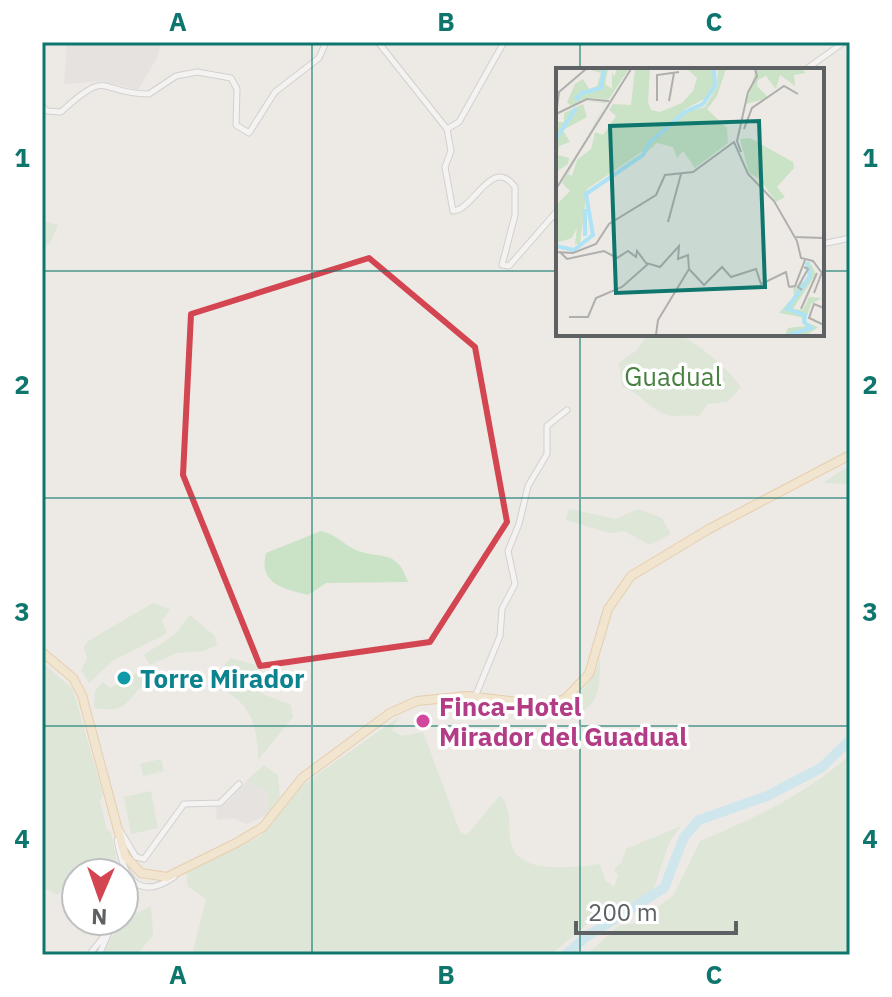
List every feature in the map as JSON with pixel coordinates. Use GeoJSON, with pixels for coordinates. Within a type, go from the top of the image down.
{"type":"FeatureCollection","features":[{"type":"Feature","properties":{"kind":"main road"},"geometry":{"type":"LineString","coordinates":[[42,652],[76,684],[107,784],[125,856],[136,870],[160,878],[183,870],[263,827],[302,778],[390,713],[437,697],[475,697],[534,705],[557,702],[573,694],[589,674],[612,599],[631,576],[709,529],[850,455]]}},
{"type":"Feature","properties":{"kind":"street"},"geometry":{"type":"LineString","coordinates":[[42,106],[47,111],[61,112],[88,87],[112,85],[149,94],[176,76],[197,72],[231,78],[237,89],[236,125],[249,133],[275,92],[319,58],[326,42]]}},
{"type":"Feature","properties":{"kind":"street"},"geometry":{"type":"LineString","coordinates":[[378,42],[447,129],[451,151],[445,167],[453,211],[464,209],[483,185],[494,178],[506,179],[516,191],[504,266],[509,266],[556,212]]}},
{"type":"Feature","properties":{"kind":"street"},"geometry":{"type":"LineString","coordinates":[[447,129],[459,122],[504,42]]}},
{"type":"Feature","properties":{"kind":"street"},"geometry":{"type":"LineString","coordinates":[[808,68],[844,42]]}},
{"type":"Feature","properties":{"kind":"street"},"geometry":{"type":"LineString","coordinates":[[824,244],[850,238]]}},
{"type":"Feature","properties":{"kind":"street"},"geometry":{"type":"LineString","coordinates":[[475,697],[500,636],[502,609],[515,584],[508,551],[519,524],[528,486],[547,454],[547,426],[567,410]]}},
{"type":"Feature","properties":{"kind":"street"},"geometry":{"type":"LineString","coordinates":[[107,784],[121,857]]}},
{"type":"Feature","properties":{"kind":"street"},"geometry":{"type":"LineString","coordinates":[[117,825],[136,857],[144,859],[184,804],[220,803],[239,784]]}},
{"type":"Feature","properties":{"kind":"street"},"geometry":{"type":"LineString","coordinates":[[140,882],[157,886],[183,870]]}},
{"type":"Feature","properties":{"kind":"street"},"geometry":{"type":"LineString","coordinates":[[89,955],[105,937]]}},
{"type":"Feature","properties":{"kind":"highlighted area"},"geometry":{"type":"Polygon","coordinates":[[[369,258],[475,347],[507,522],[430,642],[260,666],[183,475],[191,314],[369,258]]]}},
{"type":"Feature","properties":{"kind":"shaded area"},"geometry":{"type":"Polygon","coordinates":[[[161,42],[158,56],[138,90],[102,81],[64,84],[67,43],[161,42]]]}},
{"type":"Feature","properties":{"kind":"shaded area"},"geometry":{"type":"Polygon","coordinates":[[[248,779],[252,786],[268,790],[267,815],[247,824],[233,818],[217,820],[216,807],[228,802],[248,779]]]}},
{"type":"Feature","properties":{"kind":"green space"},"geometry":{"type":"Polygon","coordinates":[[[42,223],[58,225],[50,243],[42,248],[42,223]]]}},
{"type":"Feature","properties":{"kind":"green space","name":"Guadual"},"geometry":{"type":"Polygon","coordinates":[[[647,336],[679,336],[701,348],[741,387],[727,402],[708,404],[699,416],[666,414],[622,387],[619,363],[637,350],[647,336]]]}},
{"type":"Feature","properties":{"kind":"green space"},"geometry":{"type":"Polygon","coordinates":[[[850,465],[850,484],[823,483],[850,465]]]}},
{"type":"Feature","properties":{"kind":"green space"},"geometry":{"type":"Polygon","coordinates":[[[569,509],[616,519],[638,509],[662,518],[671,534],[650,545],[624,531],[609,533],[566,520],[569,509]]]}},
{"type":"Feature","properties":{"kind":"green space"},"geometry":{"type":"Polygon","coordinates":[[[321,531],[356,550],[393,560],[404,571],[408,582],[326,583],[308,595],[282,587],[269,578],[266,553],[321,531]]]}},
{"type":"Feature","properties":{"kind":"green space"},"geometry":{"type":"Polygon","coordinates":[[[153,603],[170,609],[162,621],[167,633],[114,660],[89,683],[81,670],[87,659],[84,647],[88,641],[153,603]]]}},
{"type":"Feature","properties":{"kind":"green space"},"geometry":{"type":"Polygon","coordinates":[[[190,615],[215,636],[217,645],[204,651],[176,653],[150,665],[144,655],[174,635],[190,615]]]}},
{"type":"Feature","properties":{"kind":"green space"},"geometry":{"type":"Polygon","coordinates":[[[230,658],[260,666],[251,683],[265,695],[291,705],[293,717],[258,760],[257,738],[251,718],[240,702],[221,689],[218,673],[230,658]]]}},
{"type":"Feature","properties":{"kind":"green space"},"geometry":{"type":"Polygon","coordinates":[[[600,659],[596,695],[583,710],[560,712],[527,709],[553,707],[573,699],[588,683],[600,659]]]}},
{"type":"Feature","properties":{"kind":"green space"},"geometry":{"type":"Polygon","coordinates":[[[42,662],[73,689],[103,795],[100,801],[116,857],[60,857],[58,895],[42,887],[42,662]]]}},
{"type":"Feature","properties":{"kind":"green space"},"geometry":{"type":"Polygon","coordinates":[[[145,669],[148,679],[126,704],[114,709],[94,708],[95,691],[103,682],[110,688],[145,669]]]}},
{"type":"Feature","properties":{"kind":"green space"},"geometry":{"type":"Polygon","coordinates":[[[399,717],[392,730],[401,736],[423,732],[460,832],[467,835],[500,795],[509,815],[513,848],[519,857],[528,862],[552,867],[600,864],[605,880],[614,887],[618,876],[614,869],[622,862],[626,849],[681,826],[669,843],[653,891],[618,908],[607,908],[550,955],[192,955],[206,899],[187,886],[187,873],[262,835],[297,789],[399,717]]]}},
{"type":"Feature","properties":{"kind":"green space"},"geometry":{"type":"Polygon","coordinates":[[[850,755],[850,955],[586,955],[620,925],[636,923],[674,895],[700,841],[779,804],[816,782],[850,755]]]}},
{"type":"Feature","properties":{"kind":"green space"},"geometry":{"type":"Polygon","coordinates":[[[161,759],[164,771],[143,776],[140,764],[161,759]]]}},
{"type":"Feature","properties":{"kind":"green space"},"geometry":{"type":"Polygon","coordinates":[[[264,765],[278,775],[280,797],[267,815],[268,790],[252,786],[248,779],[264,765]]]}},
{"type":"Feature","properties":{"kind":"green space"},"geometry":{"type":"Polygon","coordinates":[[[151,791],[158,828],[131,834],[124,797],[151,791]]]}},
{"type":"Feature","properties":{"kind":"green space"},"geometry":{"type":"Polygon","coordinates":[[[151,906],[153,935],[137,955],[102,955],[112,937],[140,937],[140,912],[151,906]]]}},
{"type":"Feature","properties":{"kind":"waterway"},"geometry":{"type":"LineString","coordinates":[[565,955],[586,937],[664,888],[684,837],[699,820],[767,796],[821,768],[850,740]]}},
{"type":"Feature","properties":{"kind":"place","name":"Torre Mirador"},"geometry":{"type":"Point","coordinates":[124,678]}},
{"type":"Feature","properties":{"kind":"place","name":"Finca-Hotel Mirador del Guadual"},"geometry":{"type":"Point","coordinates":[423,721]}}]}
